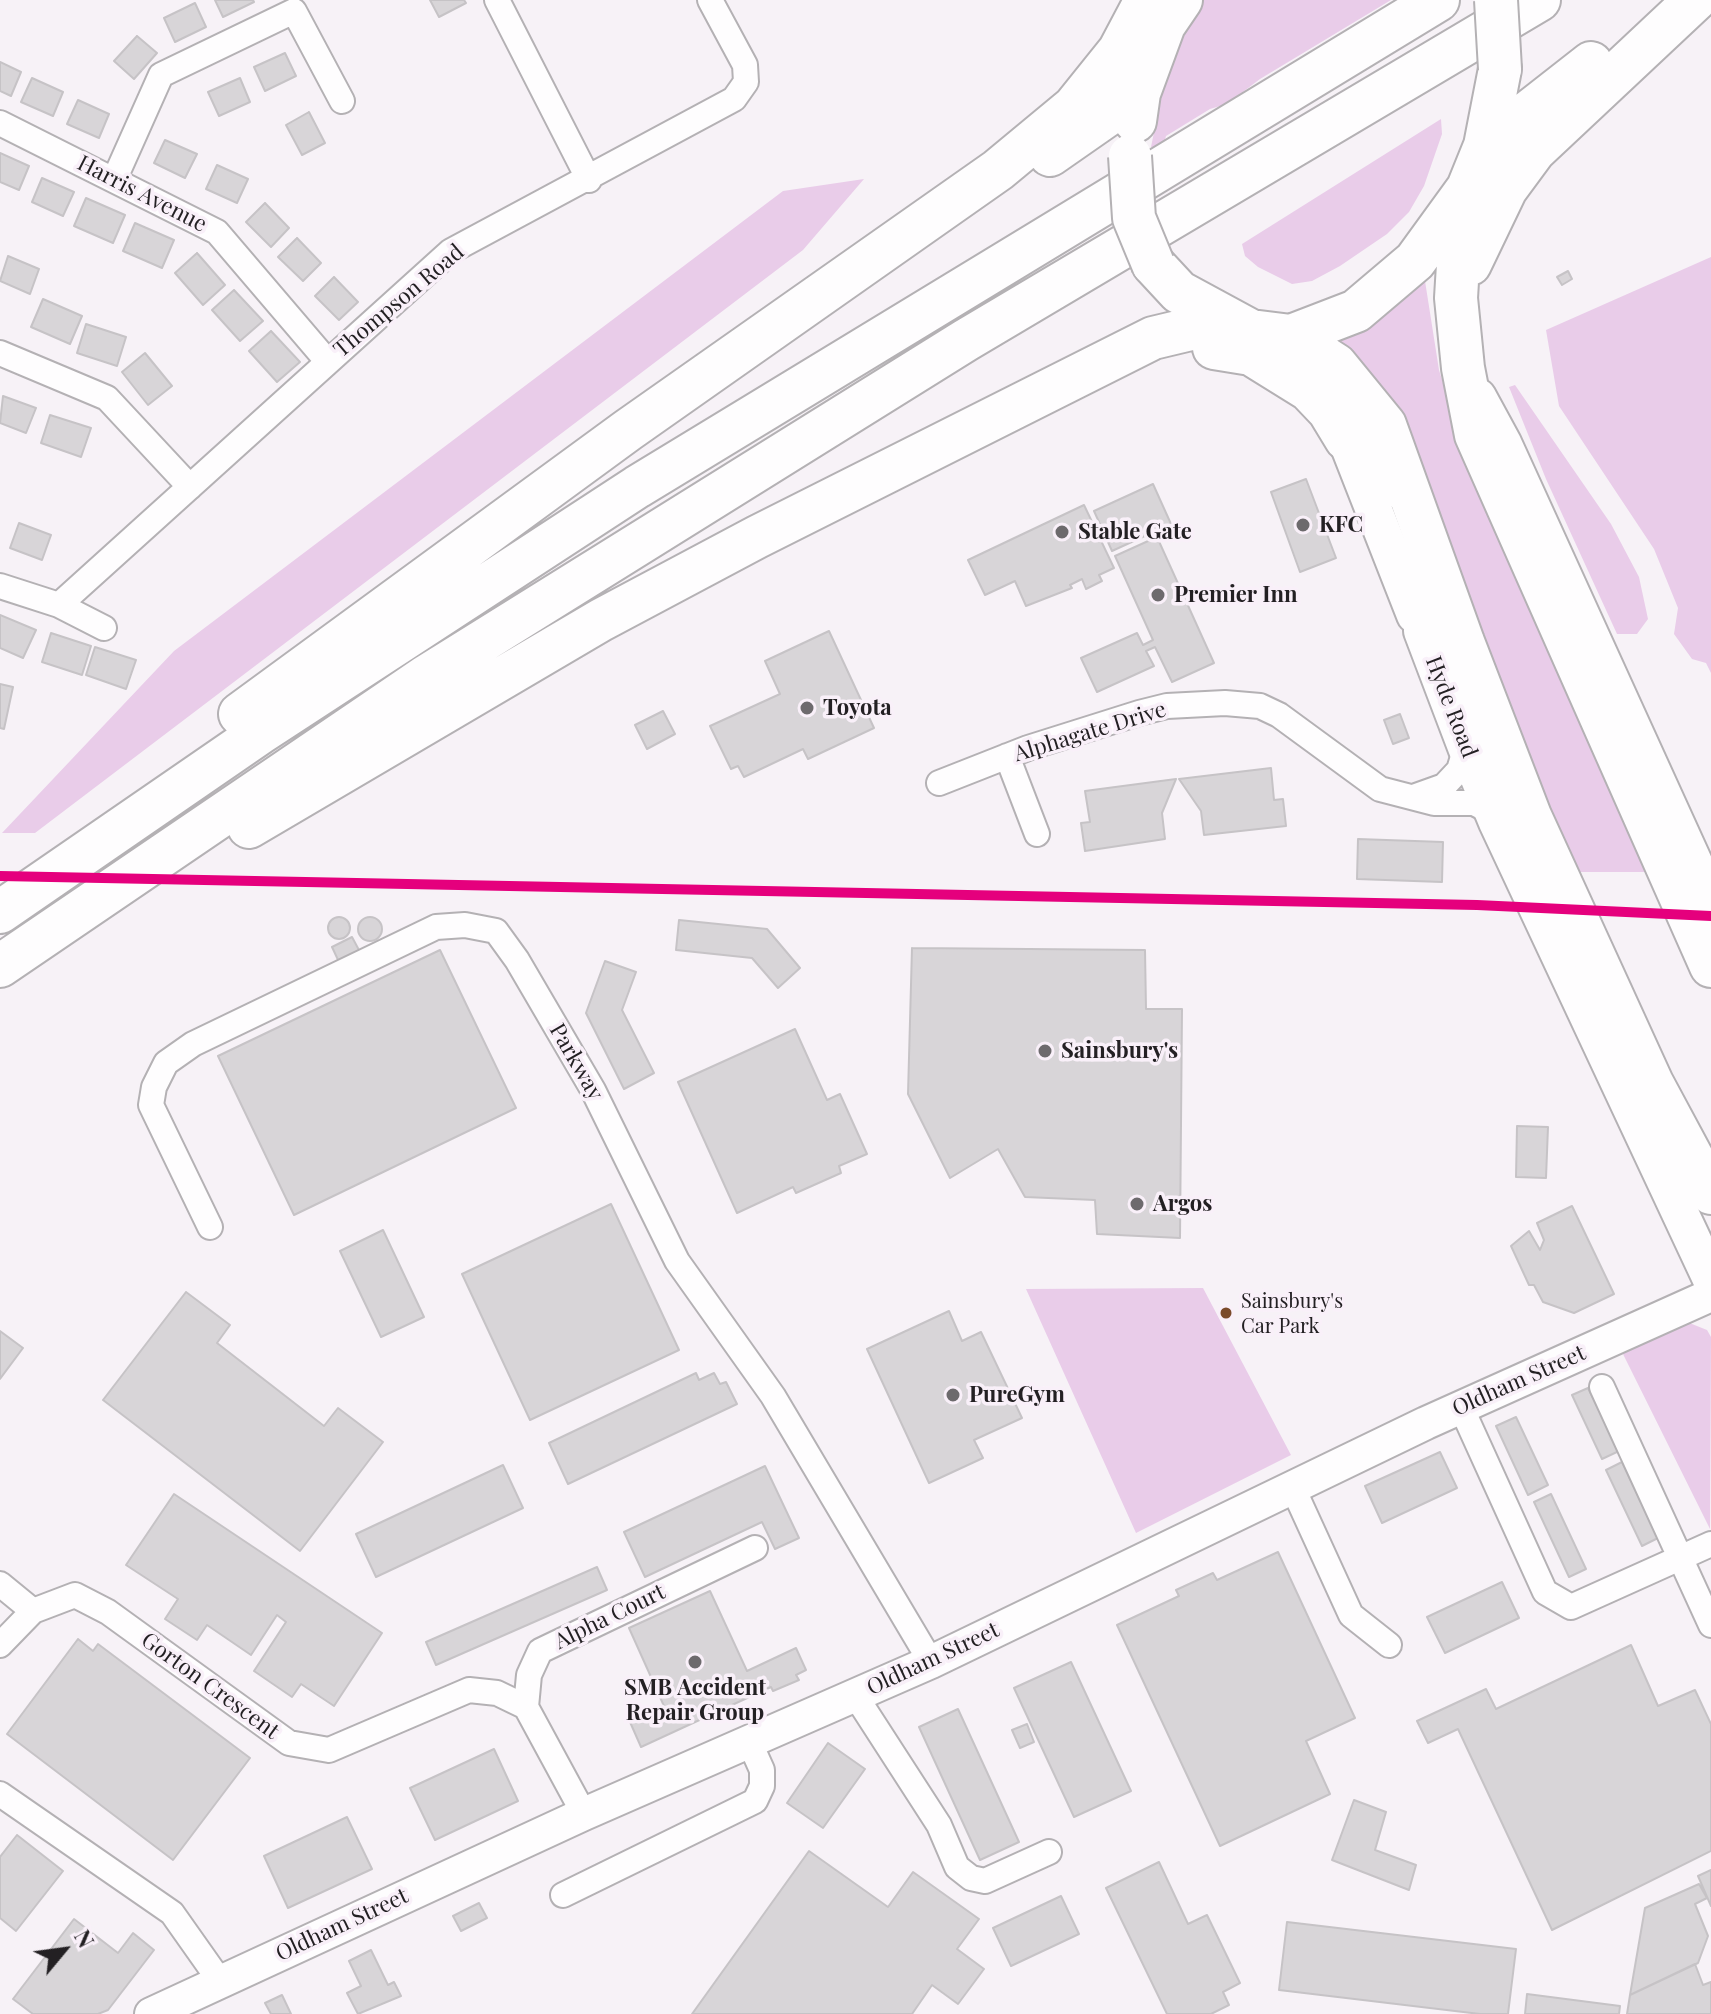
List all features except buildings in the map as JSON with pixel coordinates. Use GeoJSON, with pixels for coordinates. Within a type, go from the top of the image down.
{"type":"FeatureCollection","features":[{"type":"Feature","properties":{"kind":"highway"},"geometry":{"type":"LineString","coordinates":[[0,912],[260,733],[637,487],[1438,0]]}},
{"type":"Feature","properties":{"kind":"highway"},"geometry":{"type":"LineString","coordinates":[[1496,0],[1500,69],[1485,146],[1468,188],[1459,248],[1456,298],[1463,368],[1482,452],[1635,768],[1711,966]]}},
{"type":"Feature","properties":{"kind":"highway"},"geometry":{"type":"LineString","coordinates":[[0,966],[425,677],[966,340],[1539,0]]}},
{"type":"Feature","properties":{"kind":"highway"},"geometry":{"type":"LineString","coordinates":[[1485,146],[1675,0]]}},
{"type":"Feature","properties":{"kind":"highway"},"geometry":{"type":"LineString","coordinates":[[1456,298],[1479,241],[1506,189],[1545,140],[1695,0]]}},
{"type":"Feature","properties":{"kind":"highway"},"geometry":{"type":"LineString","coordinates":[[77,858],[214,734],[628,430],[998,170],[1082,119],[1139,93],[1166,6]]}},
{"type":"Feature","properties":{"kind":"highway"},"geometry":{"type":"LineString","coordinates":[[1082,119],[1119,51],[1166,6]]}},
{"type":"Feature","properties":{"kind":"highway","name":"Hyde Road"},"geometry":{"type":"LineString","coordinates":[[1139,93],[1130,156],[1134,218],[1153,264],[1179,292],[1336,365],[1364,395],[1385,425],[1417,510]]}},
{"type":"Feature","properties":{"kind":"highway"},"geometry":{"type":"LineString","coordinates":[[0,975],[601,620],[757,537],[1104,364],[1157,348],[1199,327],[1271,334],[1341,318],[1377,296],[1415,261],[1468,188]]}},
{"type":"Feature","properties":{"kind":"highway"},"geometry":{"type":"LineString","coordinates":[[1157,348],[1215,348],[1251,354],[1309,390],[1329,411],[1346,439],[1417,510],[1463,642],[1507,817],[1711,1193]]}},
{"type":"Feature","properties":{"kind":"main road"},"geometry":{"type":"LineString","coordinates":[[1346,439],[1422,631]]}},
{"type":"Feature","properties":{"kind":"main road","name":"Hyde Road"},"geometry":{"type":"LineString","coordinates":[[1417,510],[1422,631],[1466,747],[1507,817],[1626,1096],[1711,1279]]}},
{"type":"Feature","properties":{"kind":"main road"},"geometry":{"type":"LineString","coordinates":[[1635,768],[1711,900]]}},
{"type":"Feature","properties":{"kind":"street"},"geometry":{"type":"LineString","coordinates":[[497,0],[589,180]]}},
{"type":"Feature","properties":{"kind":"street","name":"Thompson Road"},"geometry":{"type":"LineString","coordinates":[[59,605],[451,251],[589,180],[734,99],[746,82],[745,65],[710,0]]}},
{"type":"Feature","properties":{"kind":"street"},"geometry":{"type":"LineString","coordinates":[[115,178],[161,75],[294,11],[342,101]]}},
{"type":"Feature","properties":{"kind":"street","name":"Harris Avenue"},"geometry":{"type":"LineString","coordinates":[[0,123],[115,178],[217,232],[328,362]]}},
{"type":"Feature","properties":{"kind":"street"},"geometry":{"type":"LineString","coordinates":[[0,353],[107,398],[190,487]]}},
{"type":"Feature","properties":{"kind":"street"},"geometry":{"type":"LineString","coordinates":[[0,586],[59,605],[104,628]]}},
{"type":"Feature","properties":{"kind":"street","name":"Alphagate Drive"},"geometry":{"type":"LineString","coordinates":[[939,783],[1007,756],[1167,706],[1225,703],[1260,706],[1279,715],[1380,789],[1434,803],[1474,803],[1507,817]]}},
{"type":"Feature","properties":{"kind":"street"},"geometry":{"type":"LineString","coordinates":[[1410,798],[1444,786],[1459,770],[1466,747]]}},
{"type":"Feature","properties":{"kind":"street"},"geometry":{"type":"LineString","coordinates":[[1007,756],[1037,834]]}},
{"type":"Feature","properties":{"kind":"street","name":"Parkway"},"geometry":{"type":"LineString","coordinates":[[210,1227],[151,1105],[154,1087],[166,1063],[193,1044],[436,927],[465,925],[496,931],[517,960],[593,1090],[677,1261],[773,1396],[931,1662]]}},
{"type":"Feature","properties":{"kind":"street","name":"Oldham Street"},"geometry":{"type":"LineString","coordinates":[[151,2014],[584,1814],[931,1662],[1292,1486],[1711,1295]]}},
{"type":"Feature","properties":{"kind":"street"},"geometry":{"type":"LineString","coordinates":[[1602,1387],[1711,1625]]}},
{"type":"Feature","properties":{"kind":"street"},"geometry":{"type":"LineString","coordinates":[[1461,1407],[1545,1592],[1571,1607],[1711,1544]]}},
{"type":"Feature","properties":{"kind":"street"},"geometry":{"type":"LineString","coordinates":[[1292,1486],[1351,1615],[1389,1645]]}},
{"type":"Feature","properties":{"kind":"street","name":"Alpha Court"},"geometry":{"type":"LineString","coordinates":[[526,1707],[529,1675],[540,1651],[755,1548]]}},
{"type":"Feature","properties":{"kind":"street"},"geometry":{"type":"LineString","coordinates":[[0,1584],[33,1611]]}},
{"type":"Feature","properties":{"kind":"street","name":"Gorton Crescent"},"geometry":{"type":"LineString","coordinates":[[0,1645],[33,1611],[75,1595],[108,1612],[289,1743],[329,1750],[469,1690],[497,1693],[526,1707]]}},
{"type":"Feature","properties":{"kind":"street"},"geometry":{"type":"LineString","coordinates":[[855,1695],[939,1825],[957,1867],[971,1878],[985,1881],[1049,1852]]}},
{"type":"Feature","properties":{"kind":"street"},"geometry":{"type":"LineString","coordinates":[[526,1707],[584,1814]]}},
{"type":"Feature","properties":{"kind":"street"},"geometry":{"type":"LineString","coordinates":[[563,1895],[755,1801],[762,1786],[762,1770],[749,1741]]}},
{"type":"Feature","properties":{"kind":"street"},"geometry":{"type":"LineString","coordinates":[[0,1794],[172,1913],[220,1981]]}},
{"type":"Feature","properties":{"kind":"shaded area"},"geometry":{"type":"Polygon","coordinates":[[[1200,0],[1391,0],[1260,79],[1227,104],[1210,109],[1166,136],[1163,147],[1151,147],[1165,78],[1200,0]]]}},
{"type":"Feature","properties":{"kind":"shaded area"},"geometry":{"type":"Polygon","coordinates":[[[1441,119],[1442,134],[1424,186],[1409,212],[1387,234],[1312,281],[1292,284],[1258,267],[1245,256],[1242,244],[1441,119]]]}},
{"type":"Feature","properties":{"kind":"shaded area"},"geometry":{"type":"Polygon","coordinates":[[[864,179],[803,250],[35,833],[2,833],[174,651],[783,191],[864,179]]]}},
{"type":"Feature","properties":{"kind":"shaded area"},"geometry":{"type":"Polygon","coordinates":[[[1711,257],[1711,673],[1706,663],[1692,659],[1674,634],[1678,608],[1654,549],[1559,406],[1546,330],[1711,257]]]}},
{"type":"Feature","properties":{"kind":"shaded area"},"geometry":{"type":"Polygon","coordinates":[[[1425,281],[1439,370],[1455,422],[1655,872],[1571,872],[1447,542],[1411,434],[1400,413],[1323,344],[1372,326],[1425,281]]]}},
{"type":"Feature","properties":{"kind":"shaded area"},"geometry":{"type":"Polygon","coordinates":[[[1515,385],[1611,524],[1639,577],[1648,619],[1637,634],[1617,634],[1546,479],[1509,387],[1515,385]]]}},
{"type":"Feature","properties":{"kind":"shaded area"},"geometry":{"type":"Polygon","coordinates":[[[1203,1288],[1291,1455],[1136,1533],[1026,1289],[1203,1288]]]}},
{"type":"Feature","properties":{"kind":"shaded area"},"geometry":{"type":"Polygon","coordinates":[[[1682,1320],[1707,1330],[1711,1337],[1710,1529],[1622,1352],[1682,1320]]]}},
{"type":"Feature","properties":{"kind":"transit line"},"geometry":{"type":"LineString","coordinates":[[0,876],[1477,905],[1711,916]]}},
{"type":"Feature","properties":{"kind":"place","name":"KFC"},"geometry":{"type":"Point","coordinates":[1303,525]}},
{"type":"Feature","properties":{"kind":"place","name":"Stable Gate"},"geometry":{"type":"Point","coordinates":[1062,532]}},
{"type":"Feature","properties":{"kind":"place","name":"Premier Inn"},"geometry":{"type":"Point","coordinates":[1158,595]}},
{"type":"Feature","properties":{"kind":"place","name":"Toyota"},"geometry":{"type":"Point","coordinates":[807,708]}},
{"type":"Feature","properties":{"kind":"place","name":"Sainsbury's"},"geometry":{"type":"Point","coordinates":[1045,1051]}},
{"type":"Feature","properties":{"kind":"place","name":"Argos"},"geometry":{"type":"Point","coordinates":[1137,1204]}},
{"type":"Feature","properties":{"kind":"place","name":"Sainsbury's Car Park"},"geometry":{"type":"Point","coordinates":[1226,1313]}},
{"type":"Feature","properties":{"kind":"place","name":"PureGym"},"geometry":{"type":"Point","coordinates":[953,1395]}},
{"type":"Feature","properties":{"kind":"place","name":"SMB Accident Repair Group"},"geometry":{"type":"Point","coordinates":[695,1662]}}]}
